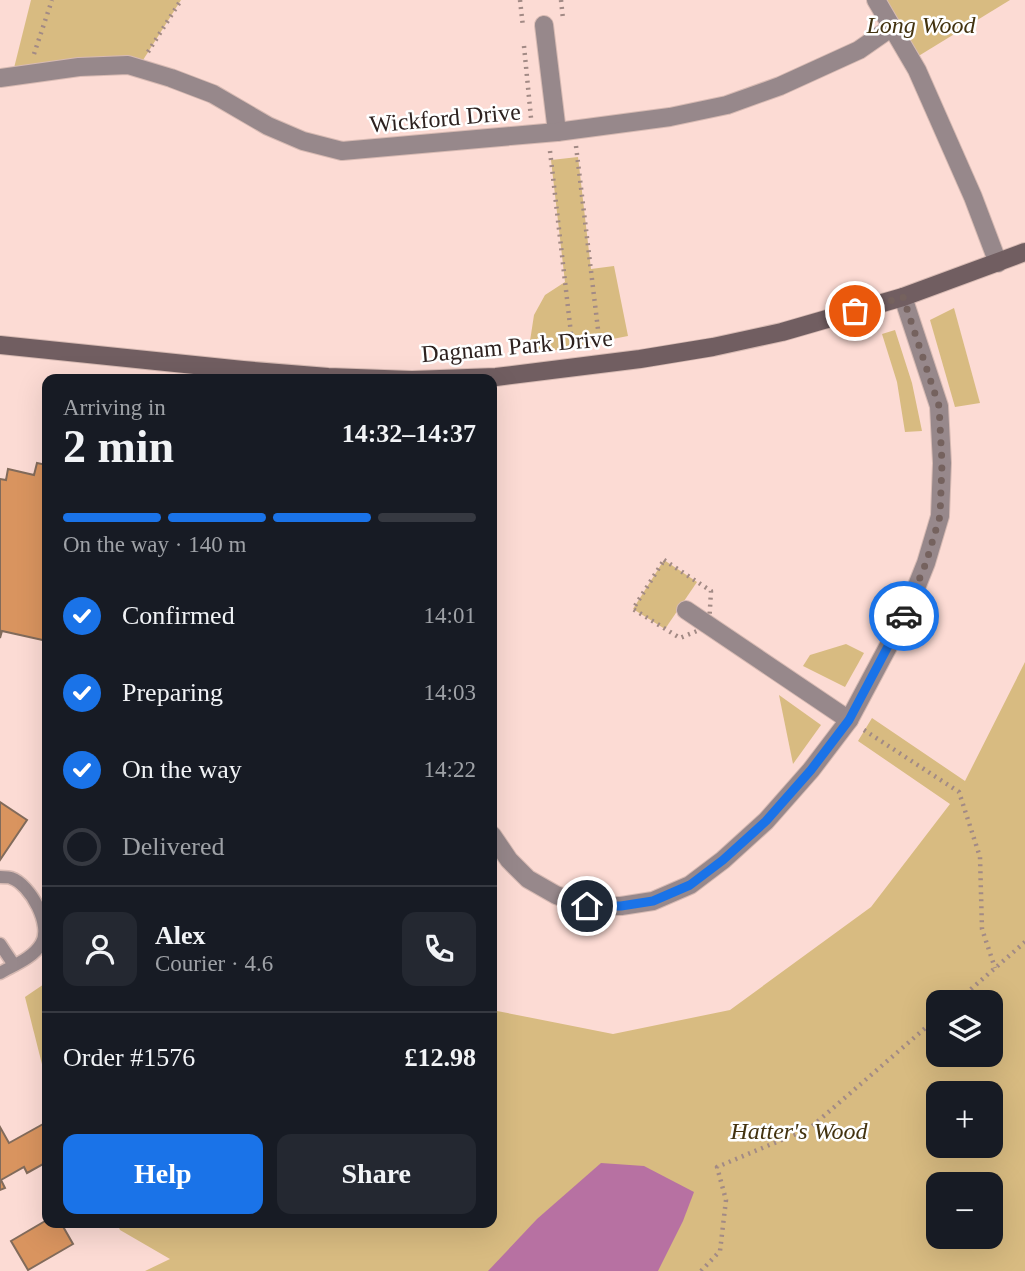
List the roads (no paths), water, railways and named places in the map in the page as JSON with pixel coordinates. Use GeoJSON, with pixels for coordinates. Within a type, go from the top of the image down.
{"type":"FeatureCollection","features":[{"type":"Feature","properties":{"kind":"street"},"geometry":{"type":"LineString","coordinates":[[876,0],[917,69],[973,197],[998,263]]}},
{"type":"Feature","properties":{"kind":"street"},"geometry":{"type":"LineString","coordinates":[[544,25],[553,132]]}},
{"type":"Feature","properties":{"kind":"street","name":"Wickford Drive"},"geometry":{"type":"LineString","coordinates":[[0,78],[79,67],[128,65],[213,94],[268,126],[303,141],[342,151],[553,132],[670,117],[727,105],[780,86],[859,50],[892,27]]}},
{"type":"Feature","properties":{"kind":"street","name":"Dagnam Park Drive"},"geometry":{"type":"LineString","coordinates":[[497,377],[640,359],[782,332],[903,297],[1025,252]]}},
{"type":"Feature","properties":{"kind":"street"},"geometry":{"type":"LineString","coordinates":[[497,842],[509,860],[528,879],[556,895],[587,906],[621,906],[653,901],[690,885],[723,860],[766,821],[811,770],[849,720],[906,613],[926,563],[940,516],[942,463],[939,406],[903,297]]}},
{"type":"Feature","properties":{"kind":"street","name":"Dagnam Park Drive"},"geometry":{"type":"LineString","coordinates":[[0,345],[292,374]]}},
{"type":"Feature","properties":{"kind":"street"},"geometry":{"type":"LineString","coordinates":[[686,610],[849,720]]}},
{"type":"Feature","properties":{"kind":"lane"},"geometry":{"type":"LineString","coordinates":[[0,877],[10,877],[24,886],[42,916]]}},
{"type":"Feature","properties":{"kind":"lane"},"geometry":{"type":"LineString","coordinates":[[0,973],[31,955],[42,943]]}},
{"type":"Feature","properties":{"kind":"lane"},"geometry":{"type":"LineString","coordinates":[[0,944],[14,964]]}},
{"type":"Feature","properties":{"kind":"park label","name":"Long Wood"},"geometry":{"type":"Point","coordinates":[921,25]}},
{"type":"Feature","properties":{"kind":"park label","name":"Hatter's Wood"},"geometry":{"type":"Point","coordinates":[799,1131]}}]}
